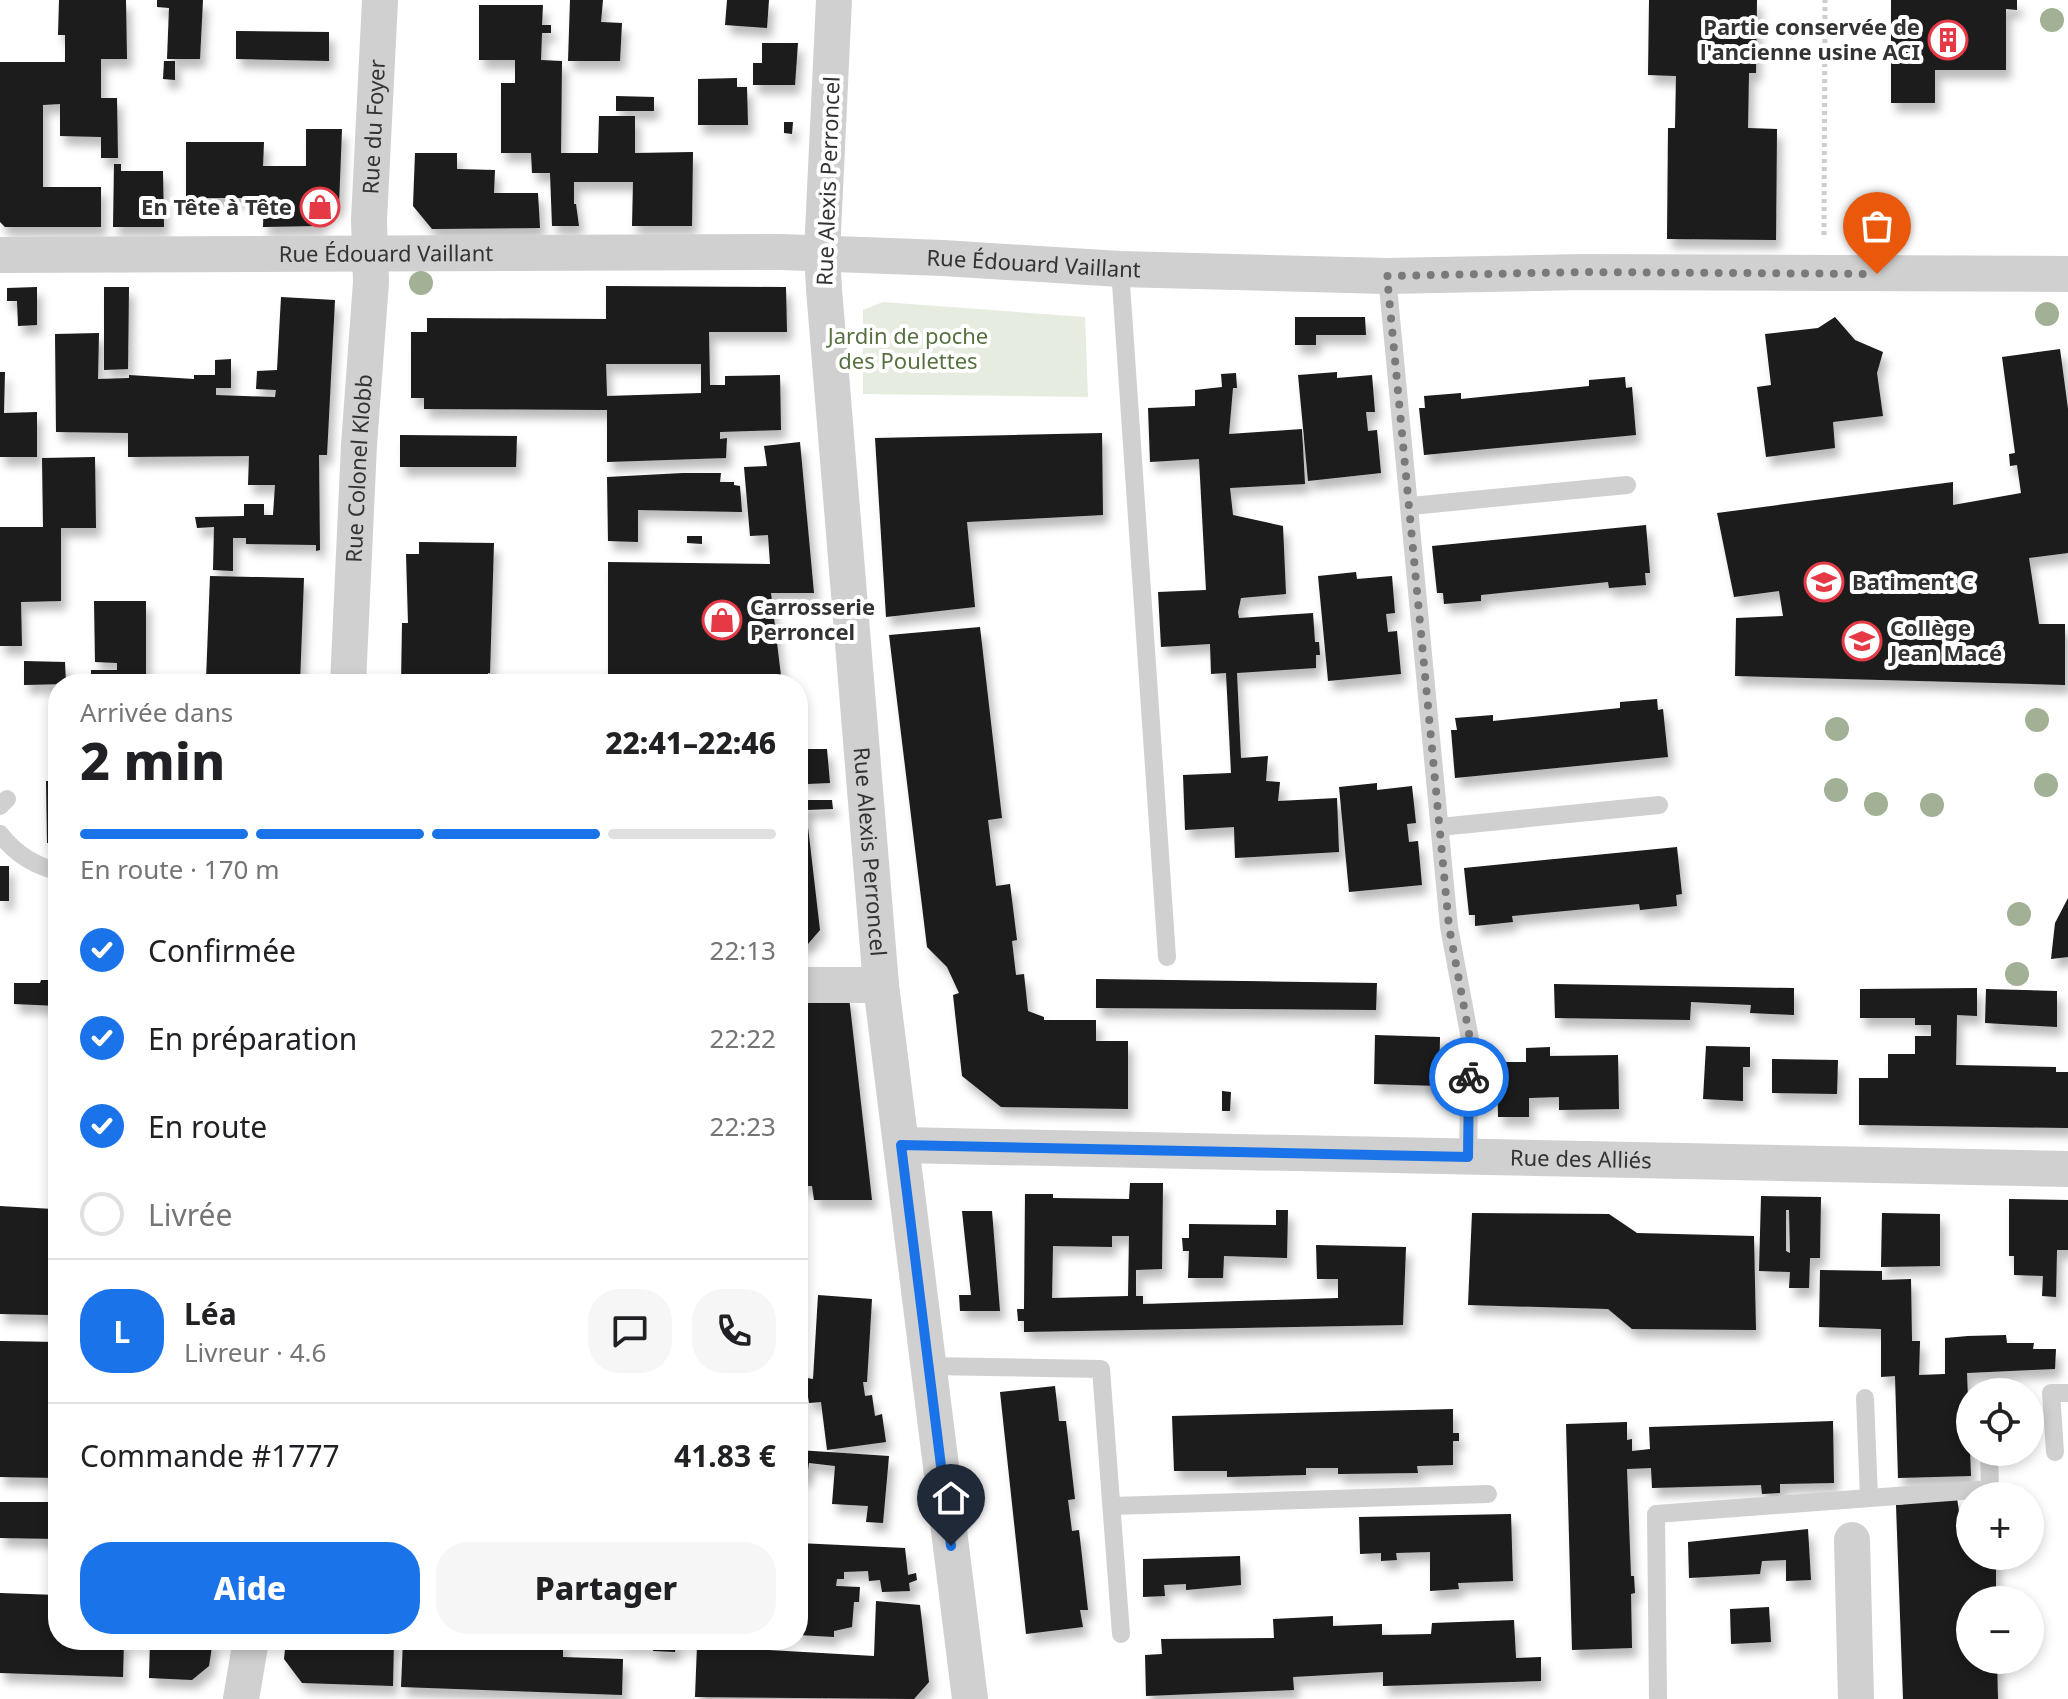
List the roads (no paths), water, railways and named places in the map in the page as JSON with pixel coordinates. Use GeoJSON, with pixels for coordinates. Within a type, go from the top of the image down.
{"type":"FeatureCollection","features":[{"type":"Feature","properties":{"kind":"street","name":"Rue du Foyer"},"geometry":{"type":"LineString","coordinates":[[370,254],[380,0]]}},
{"type":"Feature","properties":{"kind":"street","name":"Rue Alexis Perroncel"},"geometry":{"type":"LineString","coordinates":[[834,0],[822,253],[881,985],[970,1699]]}},
{"type":"Feature","properties":{"kind":"street","name":"Rue Édouard Vaillant"},"geometry":{"type":"LineString","coordinates":[[0,255],[822,253],[1120,269],[1387,276],[1582,272],[2068,274]]}},
{"type":"Feature","properties":{"kind":"street","name":"Rue Colonel Klobb"},"geometry":{"type":"LineString","coordinates":[[348,674],[358,460],[371,282],[370,254]]}},
{"type":"Feature","properties":{"kind":"street"},"geometry":{"type":"LineString","coordinates":[[808,985],[881,985]]}},
{"type":"Feature","properties":{"kind":"street","name":"Rue des Alliés"},"geometry":{"type":"LineString","coordinates":[[901,1145],[2068,1169]]}},
{"type":"Feature","properties":{"kind":"street"},"geometry":{"type":"LineString","coordinates":[[1852,1540],[1856,1699]]}},
{"type":"Feature","properties":{"kind":"street"},"geometry":{"type":"LineString","coordinates":[[241,1699],[249,1650]]}},
{"type":"Feature","properties":{"kind":"lane"},"geometry":{"type":"LineString","coordinates":[[1120,269],[1167,957]]}},
{"type":"Feature","properties":{"kind":"lane"},"geometry":{"type":"LineString","coordinates":[[1387,276],[1449,927],[1470,1039],[1468,1157]]}},
{"type":"Feature","properties":{"kind":"lane"},"geometry":{"type":"LineString","coordinates":[[1411,506],[1627,485]]}},
{"type":"Feature","properties":{"kind":"lane"},"geometry":{"type":"LineString","coordinates":[[1440,827],[1659,805]]}},
{"type":"Feature","properties":{"kind":"lane"},"geometry":{"type":"LineString","coordinates":[[0,834],[12,850],[48,869]]}},
{"type":"Feature","properties":{"kind":"lane"},"geometry":{"type":"LineString","coordinates":[[929,1366],[1101,1369],[1121,1634]]}},
{"type":"Feature","properties":{"kind":"lane"},"geometry":{"type":"LineString","coordinates":[[2055,1452],[2051,1393],[2068,1393]]}},
{"type":"Feature","properties":{"kind":"lane"},"geometry":{"type":"LineString","coordinates":[[1865,1398],[1869,1498]]}},
{"type":"Feature","properties":{"kind":"lane"},"geometry":{"type":"LineString","coordinates":[[1658,1699],[1656,1514],[1990,1489],[1989,1466]]}},
{"type":"Feature","properties":{"kind":"lane"},"geometry":{"type":"LineString","coordinates":[[1112,1506],[1488,1494]]}},
{"type":"Feature","properties":{"kind":"place","name":"Partie conservée de l'ancienne usine ACI"},"geometry":{"type":"Point","coordinates":[1948,40]}},
{"type":"Feature","properties":{"kind":"place","name":"En Tête à Tête"},"geometry":{"type":"Point","coordinates":[320,207]}},
{"type":"Feature","properties":{"kind":"place","name":"Batiment C"},"geometry":{"type":"Point","coordinates":[1824,582]}},
{"type":"Feature","properties":{"kind":"place","name":"Carrosserie Perroncel"},"geometry":{"type":"Point","coordinates":[722,620]}},
{"type":"Feature","properties":{"kind":"place","name":"Collège Jean Macé"},"geometry":{"type":"Point","coordinates":[1862,641]}},
{"type":"Feature","properties":{"kind":"park label","name":"Jardin de poche des Poulettes"},"geometry":{"type":"Point","coordinates":[908,348]}}]}
